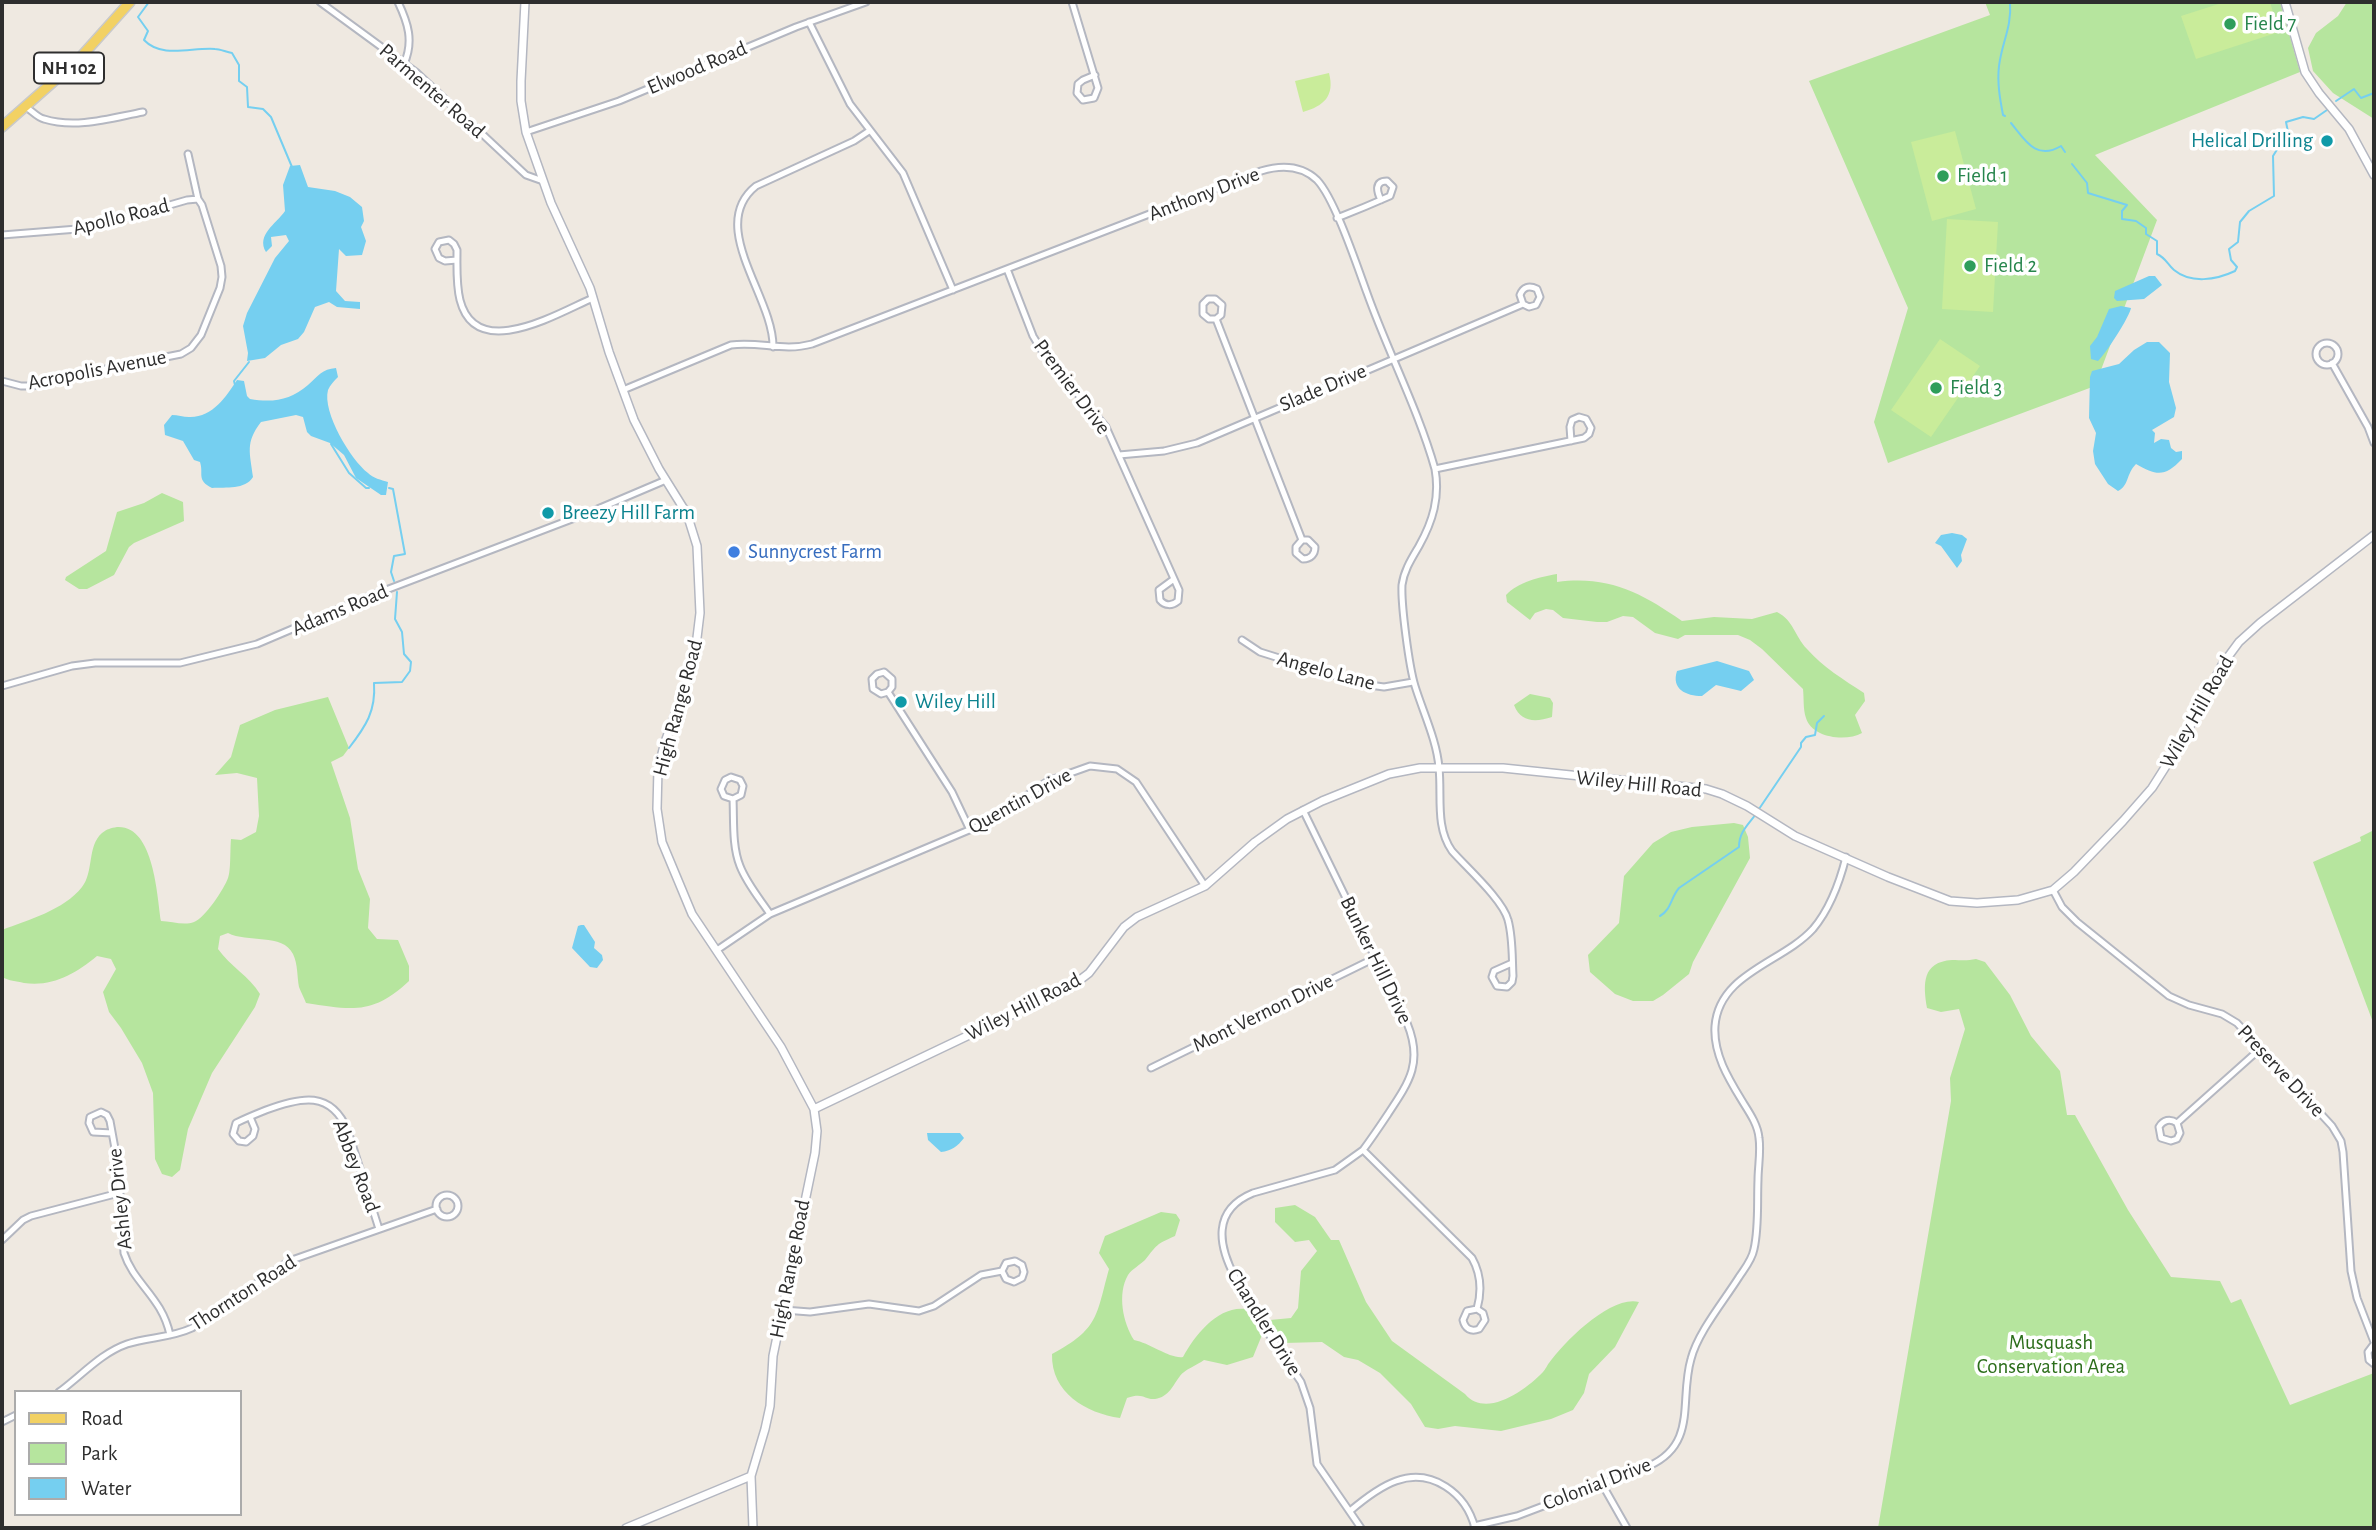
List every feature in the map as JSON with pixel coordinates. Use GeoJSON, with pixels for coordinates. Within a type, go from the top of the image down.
{"type":"FeatureCollection","features":[{"type":"Feature","properties":{"kind":"main road","name":"NH 102"},"geometry":{"type":"LineString","coordinates":[[2,127],[79,59],[131,2]]}},
{"type":"Feature","properties":{"kind":"street","name":"Parmenter Road"},"geometry":{"type":"LineString","coordinates":[[320,2],[434,87],[526,175],[543,181]]}},
{"type":"Feature","properties":{"kind":"street"},"geometry":{"type":"LineString","coordinates":[[398,2],[410,36],[409,53],[404,64]]}},
{"type":"Feature","properties":{"kind":"street","name":"High Range Road"},"geometry":{"type":"LineString","coordinates":[[525,2],[521,80],[526,132],[543,181],[593,298],[603,336],[644,443],[687,514],[695,535],[700,613],[696,646],[688,679],[660,758],[657,786],[658,820],[665,852],[692,914],[787,1057],[814,1109],[816,1142],[773,1356],[770,1406],[751,1476],[753,1528]]}},
{"type":"Feature","properties":{"kind":"street","name":"Elwood Road"},"geometry":{"type":"LineString","coordinates":[[526,132],[619,101],[809,22],[866,2]]}},
{"type":"Feature","properties":{"kind":"street"},"geometry":{"type":"LineString","coordinates":[[1072,2],[1095,75],[1098,88],[1097,94],[1090,100],[1081,99],[1077,93],[1078,84],[1095,75]]}},
{"type":"Feature","properties":{"kind":"street"},"geometry":{"type":"LineString","coordinates":[[2285,2],[2305,72],[2350,130],[2374,175]]}},
{"type":"Feature","properties":{"kind":"street"},"geometry":{"type":"LineString","coordinates":[[809,22],[844,95],[903,173],[953,290]]}},
{"type":"Feature","properties":{"kind":"street"},"geometry":{"type":"LineString","coordinates":[[26,107],[42,119],[85,123],[143,112]]}},
{"type":"Feature","properties":{"kind":"street"},"geometry":{"type":"LineString","coordinates":[[773,347],[770,318],[736,232],[738,209],[746,195],[756,186],[854,141],[869,131]]}},
{"type":"Feature","properties":{"kind":"street"},"geometry":{"type":"LineString","coordinates":[[188,154],[198,199]]}},
{"type":"Feature","properties":{"kind":"street","name":"Anthony Drive"},"geometry":{"type":"LineString","coordinates":[[623,390],[731,345],[793,349],[813,344],[1272,168],[1295,168],[1315,178],[1337,218],[1435,469],[1437,497],[1433,518],[1407,568],[1402,584],[1413,682],[1440,768],[1444,836],[1452,852],[1505,911],[1509,921],[1512,963]]}},
{"type":"Feature","properties":{"kind":"street","name":"Apollo Road"},"geometry":{"type":"LineString","coordinates":[[2,234],[90,228],[198,199]]}},
{"type":"Feature","properties":{"kind":"street","name":"Acropolis Avenue"},"geometry":{"type":"LineString","coordinates":[[2,381],[32,386],[181,354],[191,348],[201,335],[222,277],[215,244],[198,199]]}},
{"type":"Feature","properties":{"kind":"street"},"geometry":{"type":"LineString","coordinates":[[1337,218],[1381,200]]}},
{"type":"Feature","properties":{"kind":"street"},"geometry":{"type":"LineString","coordinates":[[457,260],[445,261],[439,258],[435,248],[439,242],[449,240],[454,244],[457,260],[459,292],[462,306],[475,323],[495,332],[516,330],[593,298]]}},
{"type":"Feature","properties":{"kind":"street","name":"Premier Drive"},"geometry":{"type":"LineString","coordinates":[[1007,270],[1039,348],[1052,366],[1100,417],[1174,579]]}},
{"type":"Feature","properties":{"kind":"street","name":"Slade Drive"},"geometry":{"type":"LineString","coordinates":[[1119,455],[1186,446],[1523,304]]}},
{"type":"Feature","properties":{"kind":"street"},"geometry":{"type":"LineString","coordinates":[[1216,319],[1301,540]]}},
{"type":"Feature","properties":{"kind":"street"},"geometry":{"type":"LineString","coordinates":[[2323,344],[2333,345],[2337,351],[2337,358],[2332,363],[2322,363],[2318,358],[2317,352],[2323,344]]}},
{"type":"Feature","properties":{"kind":"street"},"geometry":{"type":"LineString","coordinates":[[2332,363],[2368,427],[2374,443]]}},
{"type":"Feature","properties":{"kind":"street"},"geometry":{"type":"LineString","coordinates":[[1435,469],[1571,441],[1584,438],[1589,434],[1591,424],[1586,419],[1579,417],[1572,421],[1571,441]]}},
{"type":"Feature","properties":{"kind":"street","name":"Adams Road"},"geometry":{"type":"LineString","coordinates":[[2,685],[72,666],[95,663],[180,663],[257,644],[365,598],[593,511],[666,480]]}},
{"type":"Feature","properties":{"kind":"street","name":"Wiley Hill Road"},"geometry":{"type":"LineString","coordinates":[[814,1109],[1070,987],[1089,973],[1133,920],[1147,911],[1205,886],[1268,832],[1303,810],[1389,774],[1409,769],[1515,769],[1706,789],[1747,806],[1795,836],[1923,892],[1961,903],[2018,900],[2053,890],[2074,872],[2152,788],[2185,736],[2222,665],[2239,642],[2374,535]]}},
{"type":"Feature","properties":{"kind":"street"},"geometry":{"type":"LineString","coordinates":[[1174,579],[1179,598],[1175,603],[1165,604],[1160,600],[1159,590],[1174,579]]}},
{"type":"Feature","properties":{"kind":"street","name":"Angelo Lane"},"geometry":{"type":"LineString","coordinates":[[1242,640],[1259,652],[1362,684],[1384,687],[1413,682]]}},
{"type":"Feature","properties":{"kind":"street"},"geometry":{"type":"LineString","coordinates":[[884,672],[890,676],[892,687],[888,692],[881,694],[873,689],[872,679],[877,674],[884,672]]}},
{"type":"Feature","properties":{"kind":"street"},"geometry":{"type":"LineString","coordinates":[[888,692],[952,792],[970,830]]}},
{"type":"Feature","properties":{"kind":"street","name":"Quentin Drive"},"geometry":{"type":"LineString","coordinates":[[717,950],[770,914],[998,817],[1053,779],[1090,765],[1112,767],[1136,782],[1205,886]]}},
{"type":"Feature","properties":{"kind":"street"},"geometry":{"type":"LineString","coordinates":[[731,777],[740,780],[743,789],[741,795],[733,799],[724,796],[721,789],[723,782],[731,777]]}},
{"type":"Feature","properties":{"kind":"street"},"geometry":{"type":"LineString","coordinates":[[733,799],[739,864],[770,914]]}},
{"type":"Feature","properties":{"kind":"street","name":"Bunker Hill Drive"},"geometry":{"type":"LineString","coordinates":[[1303,810],[1411,1033],[1415,1061],[1409,1083],[1363,1150]]}},
{"type":"Feature","properties":{"kind":"street","name":"Colonial Drive"},"geometry":{"type":"LineString","coordinates":[[1474,1527],[1507,1519],[1659,1461],[1675,1445],[1684,1419],[1693,1353],[1754,1251],[1759,1138],[1754,1121],[1717,1052],[1715,1024],[1720,1007],[1735,984],[1801,940],[1814,927],[1824,913],[1846,857]]}},
{"type":"Feature","properties":{"kind":"street","name":"Preserve Drive"},"geometry":{"type":"LineString","coordinates":[[2053,890],[2071,917],[2164,993],[2179,1002],[2232,1019],[2332,1126],[2341,1141],[2352,1279],[2374,1343],[2368,1352],[2374,1364]]}},
{"type":"Feature","properties":{"kind":"street","name":"Mont Vernon Drive"},"geometry":{"type":"LineString","coordinates":[[1151,1068],[1375,958]]}},
{"type":"Feature","properties":{"kind":"street"},"geometry":{"type":"LineString","coordinates":[[1512,963],[1512,982],[1504,988],[1497,986],[1492,977],[1494,971],[1512,963]]}},
{"type":"Feature","properties":{"kind":"street"},"geometry":{"type":"LineString","coordinates":[[2177,1123],[2261,1048]]}},
{"type":"Feature","properties":{"kind":"street","name":"Abbey Road"},"geometry":{"type":"LineString","coordinates":[[250,1117],[302,1099],[320,1101],[335,1111],[348,1131],[379,1229]]}},
{"type":"Feature","properties":{"kind":"street","name":"Ashley Drive"},"geometry":{"type":"LineString","coordinates":[[113,1133],[93,1132],[89,1126],[90,1117],[98,1112],[107,1115],[113,1133],[126,1258],[160,1307],[170,1335]]}},
{"type":"Feature","properties":{"kind":"street"},"geometry":{"type":"LineString","coordinates":[[250,1117],[253,1136],[246,1142],[239,1141],[233,1134],[234,1127],[238,1122],[250,1117]]}},
{"type":"Feature","properties":{"kind":"street"},"geometry":{"type":"LineString","coordinates":[[2171,1120],[2177,1123],[2180,1132],[2177,1139],[2167,1141],[2161,1138],[2160,1127],[2164,1122],[2171,1120]]}},
{"type":"Feature","properties":{"kind":"street"},"geometry":{"type":"LineString","coordinates":[[1363,1150],[1472,1258],[1479,1274],[1477,1309]]}},
{"type":"Feature","properties":{"kind":"street","name":"Chandler Drive"},"geometry":{"type":"LineString","coordinates":[[1361,1528],[1317,1464],[1310,1408],[1301,1382],[1266,1330],[1230,1267],[1223,1252],[1221,1235],[1228,1213],[1253,1192],[1335,1170],[1363,1150]]}},
{"type":"Feature","properties":{"kind":"street"},"geometry":{"type":"LineString","coordinates":[[2,1240],[31,1216],[119,1193]]}},
{"type":"Feature","properties":{"kind":"street","name":"Thornton Road"},"geometry":{"type":"LineString","coordinates":[[445,1195],[452,1196],[458,1202],[457,1209],[451,1216],[444,1216],[437,1209],[438,1201],[445,1195]]}},
{"type":"Feature","properties":{"kind":"street","name":"Thornton Road"},"geometry":{"type":"LineString","coordinates":[[62,1390],[111,1352],[126,1344],[170,1335],[196,1325],[289,1261],[437,1209]]}},
{"type":"Feature","properties":{"kind":"street"},"geometry":{"type":"LineString","coordinates":[[1015,1261],[1021,1264],[1024,1272],[1020,1280],[1012,1282],[1004,1278],[1002,1271],[1006,1263],[1015,1261]]}},
{"type":"Feature","properties":{"kind":"street"},"geometry":{"type":"LineString","coordinates":[[784,1310],[810,1312],[869,1304],[919,1311],[934,1306],[981,1275],[1002,1271]]}},
{"type":"Feature","properties":{"kind":"street"},"geometry":{"type":"LineString","coordinates":[[1477,1309],[1483,1313],[1485,1320],[1479,1329],[1472,1330],[1466,1327],[1463,1317],[1467,1311],[1477,1309]]}},
{"type":"Feature","properties":{"kind":"street"},"geometry":{"type":"LineString","coordinates":[[626,1528],[751,1476]]}},
{"type":"Feature","properties":{"kind":"street"},"geometry":{"type":"LineString","coordinates":[[1350,1511],[1390,1483],[1406,1478],[1423,1478],[1434,1480],[1453,1491],[1465,1504],[1474,1527]]}},
{"type":"Feature","properties":{"kind":"street"},"geometry":{"type":"LineString","coordinates":[[1602,1484],[1627,1528]]}},
{"type":"Feature","properties":{"kind":"green space"},"geometry":{"type":"Polygon","coordinates":[[[1985,2],[2280,2],[2300,72],[2095,155],[2157,220],[2095,386],[1888,463],[1874,422],[1908,308],[1809,81],[1990,15],[1985,2]]]}},
{"type":"Feature","properties":{"kind":"green space","name":"Field 7"},"geometry":{"type":"Polygon","coordinates":[[[2225,2],[2270,2],[2279,32],[2196,59],[2181,16],[2225,2]]]}},
{"type":"Feature","properties":{"kind":"green space"},"geometry":{"type":"Polygon","coordinates":[[[2347,2],[2374,2],[2374,119],[2333,93],[2313,71],[2308,48],[2316,33],[2338,16],[2347,2]]]}},
{"type":"Feature","properties":{"kind":"green space"},"geometry":{"type":"Polygon","coordinates":[[[1329,73],[1330,88],[1326,99],[1317,107],[1303,112],[1295,81],[1329,73]]]}},
{"type":"Feature","properties":{"kind":"green space","name":"Field 1"},"geometry":{"type":"Polygon","coordinates":[[[1955,131],[1976,209],[1932,221],[1911,142],[1955,131]]]}},
{"type":"Feature","properties":{"kind":"green space","name":"Field 2"},"geometry":{"type":"Polygon","coordinates":[[[1947,219],[1998,222],[1993,312],[1942,309],[1947,219]]]}},
{"type":"Feature","properties":{"kind":"green space","name":"Field 3"},"geometry":{"type":"Polygon","coordinates":[[[1940,339],[1980,366],[1931,437],[1891,410],[1940,339]]]}},
{"type":"Feature","properties":{"kind":"green space"},"geometry":{"type":"Polygon","coordinates":[[[162,493],[183,502],[184,521],[134,543],[129,547],[114,575],[87,589],[79,589],[65,580],[106,551],[117,512],[144,503],[162,493]]]}},
{"type":"Feature","properties":{"kind":"green space"},"geometry":{"type":"Polygon","coordinates":[[[1557,574],[1557,582],[1592,581],[1624,588],[1653,602],[1682,621],[1714,617],[1752,619],[1777,612],[1791,624],[1813,656],[1864,693],[1865,701],[1855,715],[1862,733],[1839,737],[1815,730],[1809,725],[1805,715],[1803,689],[1762,649],[1738,635],[1685,635],[1678,639],[1655,633],[1633,617],[1623,616],[1607,622],[1597,622],[1563,618],[1553,610],[1546,609],[1535,613],[1530,620],[1507,602],[1506,595],[1523,583],[1557,574]]]}},
{"type":"Feature","properties":{"kind":"green space"},"geometry":{"type":"Polygon","coordinates":[[[1530,694],[1550,698],[1553,703],[1552,717],[1530,720],[1517,711],[1514,705],[1530,694]]]}},
{"type":"Feature","properties":{"kind":"green space"},"geometry":{"type":"Polygon","coordinates":[[[328,697],[349,748],[343,756],[331,762],[350,818],[358,869],[370,899],[368,928],[377,939],[398,940],[409,966],[409,981],[373,1005],[349,1008],[306,1003],[299,987],[295,958],[288,947],[273,941],[228,933],[220,936],[218,949],[260,994],[255,1007],[212,1073],[188,1129],[180,1170],[172,1177],[162,1174],[155,1159],[153,1093],[142,1063],[109,1012],[103,992],[116,969],[111,959],[97,956],[72,974],[45,983],[10,980],[2,977],[2,930],[45,913],[74,895],[86,881],[97,838],[117,827],[129,829],[139,837],[146,849],[155,879],[161,921],[186,924],[194,922],[214,903],[228,878],[231,839],[241,840],[256,832],[259,816],[257,778],[237,773],[215,775],[231,757],[240,725],[275,710],[328,697]]]}},
{"type":"Feature","properties":{"kind":"green space"},"geometry":{"type":"Polygon","coordinates":[[[1734,823],[1743,825],[1748,837],[1750,858],[1689,974],[1653,1001],[1633,1001],[1615,994],[1590,972],[1588,955],[1619,923],[1624,876],[1653,843],[1671,832],[1734,823]]]}},
{"type":"Feature","properties":{"kind":"green space"},"geometry":{"type":"Polygon","coordinates":[[[2374,830],[2374,1025],[2313,862],[2361,841],[2360,837],[2374,830]]]}},
{"type":"Feature","properties":{"kind":"green space","name":"Musquash Conservation Area"},"geometry":{"type":"Polygon","coordinates":[[[1976,959],[1985,962],[2010,995],[2031,1036],[2060,1071],[2067,1115],[2075,1115],[2128,1210],[2171,1277],[2220,1281],[2231,1303],[2241,1299],[2290,1405],[2374,1373],[2374,1528],[1878,1528],[1951,1101],[1950,1078],[1965,1029],[1959,1009],[1941,1012],[1927,1008],[1925,983],[1935,965],[1952,960],[1976,959]]]}},
{"type":"Feature","properties":{"kind":"green space"},"geometry":{"type":"Polygon","coordinates":[[[1295,1205],[1315,1217],[1331,1240],[1339,1240],[1366,1302],[1392,1341],[1474,1401],[1484,1404],[1506,1399],[1527,1387],[1577,1332],[1602,1312],[1615,1305],[1639,1302],[1615,1347],[1589,1374],[1584,1393],[1573,1410],[1551,1419],[1501,1431],[1455,1426],[1438,1429],[1425,1427],[1411,1404],[1380,1373],[1358,1360],[1344,1357],[1322,1342],[1284,1343],[1277,1336],[1270,1320],[1291,1318],[1298,1308],[1301,1271],[1317,1251],[1309,1240],[1295,1242],[1275,1222],[1275,1208],[1295,1205]]]}},
{"type":"Feature","properties":{"kind":"green space"},"geometry":{"type":"Polygon","coordinates":[[[1161,1212],[1176,1214],[1180,1220],[1175,1236],[1157,1245],[1130,1273],[1123,1291],[1124,1317],[1134,1340],[1172,1356],[1183,1357],[1208,1324],[1235,1309],[1245,1309],[1262,1335],[1253,1357],[1227,1365],[1204,1360],[1182,1374],[1164,1396],[1155,1399],[1140,1396],[1127,1398],[1120,1418],[1107,1415],[1083,1406],[1064,1390],[1053,1368],[1052,1354],[1079,1337],[1098,1310],[1109,1269],[1099,1253],[1105,1236],[1161,1212]]]}},
{"type":"Feature","properties":{"kind":"water"},"geometry":{"type":"Polygon","coordinates":[[[300,165],[308,187],[335,191],[350,197],[362,207],[364,221],[361,227],[366,241],[362,255],[346,256],[339,249],[336,291],[345,301],[360,302],[360,309],[337,307],[329,302],[315,307],[298,339],[281,345],[265,358],[247,361],[243,326],[247,313],[275,258],[289,241],[286,235],[271,237],[272,246],[266,252],[263,240],[285,211],[283,185],[290,166],[300,165]]]}},
{"type":"Feature","properties":{"kind":"water"},"geometry":{"type":"Polygon","coordinates":[[[2149,276],[2155,276],[2162,285],[2144,299],[2117,301],[2114,298],[2115,291],[2149,276]]]}},
{"type":"Feature","properties":{"kind":"water"},"geometry":{"type":"Polygon","coordinates":[[[2121,306],[2131,308],[2122,327],[2098,361],[2091,359],[2090,346],[2097,337],[2109,309],[2121,306]]]}},
{"type":"Feature","properties":{"kind":"water"},"geometry":{"type":"Polygon","coordinates":[[[2147,342],[2159,342],[2170,353],[2169,382],[2176,408],[2174,417],[2152,430],[2155,433],[2154,443],[2161,439],[2169,440],[2171,448],[2176,452],[2182,451],[2182,459],[2171,469],[2160,473],[2136,464],[2122,489],[2118,491],[2108,484],[2095,464],[2093,451],[2096,433],[2089,418],[2090,377],[2092,371],[2119,364],[2147,342]]]}},
{"type":"Feature","properties":{"kind":"water"},"geometry":{"type":"Polygon","coordinates":[[[336,368],[338,377],[328,390],[327,399],[334,423],[346,447],[361,467],[377,479],[388,482],[386,495],[381,495],[356,478],[344,455],[330,443],[311,436],[307,432],[303,417],[296,415],[261,422],[251,442],[253,477],[245,484],[235,487],[212,488],[207,485],[202,479],[200,462],[194,460],[183,441],[165,435],[164,425],[172,415],[189,417],[205,414],[223,399],[237,380],[244,381],[250,399],[266,401],[295,394],[324,371],[336,368]]]}},
{"type":"Feature","properties":{"kind":"water"},"geometry":{"type":"Polygon","coordinates":[[[1952,533],[1967,539],[1961,555],[1962,561],[1957,568],[1941,546],[1935,543],[1941,535],[1952,533]]]}},
{"type":"Feature","properties":{"kind":"water"},"geometry":{"type":"Polygon","coordinates":[[[1717,661],[1749,671],[1754,680],[1741,691],[1716,685],[1702,696],[1685,693],[1678,687],[1677,671],[1717,661]]]}},
{"type":"Feature","properties":{"kind":"water"},"geometry":{"type":"Polygon","coordinates":[[[584,925],[595,942],[594,948],[602,955],[603,960],[597,968],[590,967],[572,948],[578,926],[584,925]]]}},
{"type":"Feature","properties":{"kind":"water"},"geometry":{"type":"Polygon","coordinates":[[[927,1133],[960,1133],[964,1138],[954,1148],[941,1152],[928,1140],[927,1133]]]}},
{"type":"Feature","properties":{"kind":"waterway"},"geometry":{"type":"LineString","coordinates":[[149,2],[138,17],[148,31],[144,40],[151,46],[168,51],[215,49],[232,53],[239,65],[239,81],[247,87],[248,107],[263,109],[271,117],[292,167]]}},
{"type":"Feature","properties":{"kind":"waterway"},"geometry":{"type":"LineString","coordinates":[[2005,116],[1998,72],[2010,19],[2010,2]]}},
{"type":"Feature","properties":{"kind":"waterway"},"geometry":{"type":"LineString","coordinates":[[2336,101],[2354,89],[2361,98],[2374,93]]}},
{"type":"Feature","properties":{"kind":"waterway"},"geometry":{"type":"LineString","coordinates":[[2072,164],[2087,183],[2088,193],[2127,205],[2122,211],[2122,219],[2136,221],[2146,228],[2146,234],[2157,241],[2157,254],[2174,270],[2196,279],[2220,277],[2235,271],[2237,267],[2231,260],[2229,249],[2238,242],[2240,222],[2249,211],[2274,196],[2273,156],[2288,132],[2286,122],[2303,117],[2314,119],[2327,110]]}},
{"type":"Feature","properties":{"kind":"waterway"},"geometry":{"type":"LineString","coordinates":[[2011,123],[2026,142],[2038,150],[2052,150],[2061,146],[2065,152]]}},
{"type":"Feature","properties":{"kind":"waterway"},"geometry":{"type":"LineString","coordinates":[[235,385],[234,381],[249,362]]}},
{"type":"Feature","properties":{"kind":"waterway"},"geometry":{"type":"LineString","coordinates":[[331,444],[349,473],[369,488]]}},
{"type":"Feature","properties":{"kind":"waterway"},"geometry":{"type":"LineString","coordinates":[[389,488],[393,489],[405,554],[394,556],[391,572],[394,581]]}},
{"type":"Feature","properties":{"kind":"waterway"},"geometry":{"type":"LineString","coordinates":[[349,748],[369,718],[374,683],[402,682],[410,671],[411,662],[404,654],[402,632],[395,619],[397,592]]}},
{"type":"Feature","properties":{"kind":"waterway"},"geometry":{"type":"LineString","coordinates":[[1759,809],[1801,747],[1801,743],[1806,737],[1815,735],[1817,723],[1824,716]]}},
{"type":"Feature","properties":{"kind":"waterway"},"geometry":{"type":"LineString","coordinates":[[1660,916],[1679,888],[1739,847],[1742,833],[1756,814]]}},
{"type":"Feature","properties":{"kind":"place","name":"Field 7"},"geometry":{"type":"Point","coordinates":[2230,24]}},
{"type":"Feature","properties":{"kind":"place","name":"Helical Drilling"},"geometry":{"type":"Point","coordinates":[2327,141]}},
{"type":"Feature","properties":{"kind":"place","name":"Field 1"},"geometry":{"type":"Point","coordinates":[1943,176]}},
{"type":"Feature","properties":{"kind":"place","name":"Field 2"},"geometry":{"type":"Point","coordinates":[1970,266]}},
{"type":"Feature","properties":{"kind":"place","name":"Field 3"},"geometry":{"type":"Point","coordinates":[1936,388]}},
{"type":"Feature","properties":{"kind":"place","name":"Breezy Hill Farm"},"geometry":{"type":"Point","coordinates":[548,513]}},
{"type":"Feature","properties":{"kind":"place","name":"Sunnycrest Farm"},"geometry":{"type":"Point","coordinates":[734,552]}},
{"type":"Feature","properties":{"kind":"place","name":"Wiley Hill"},"geometry":{"type":"Point","coordinates":[901,702]}}]}
